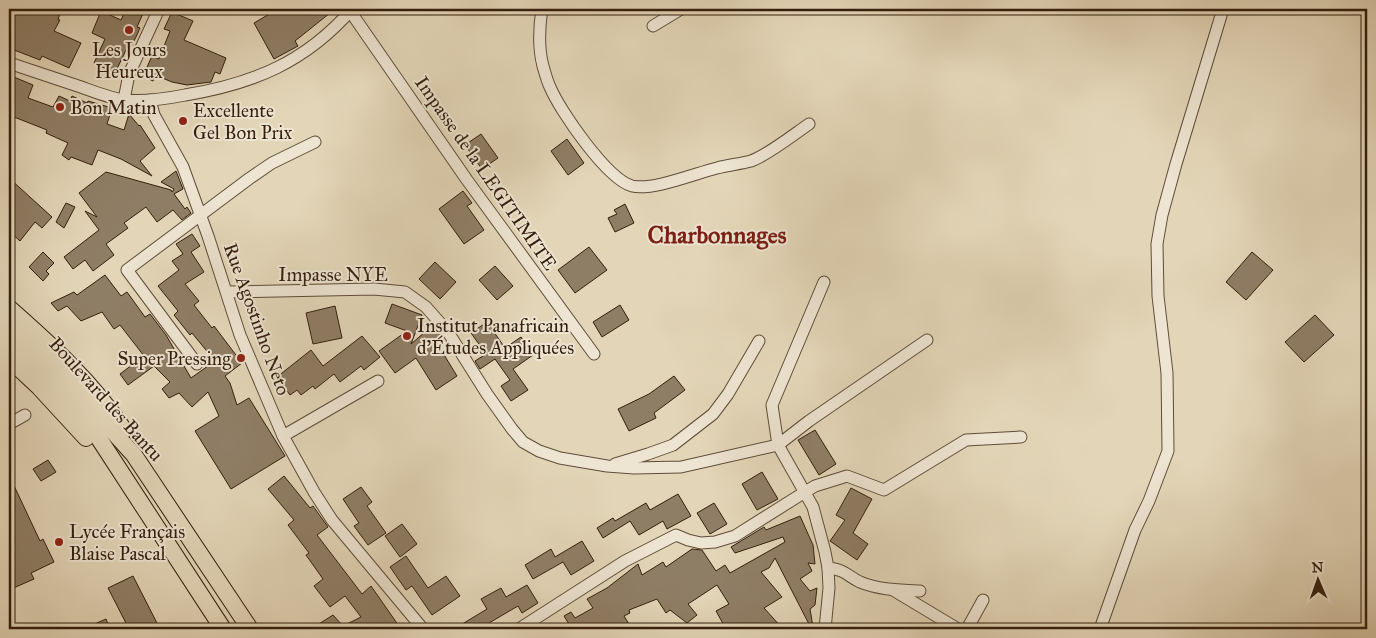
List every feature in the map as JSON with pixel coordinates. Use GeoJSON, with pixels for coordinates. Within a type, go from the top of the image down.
{"type":"FeatureCollection","features":[{"type":"Feature","properties":{"kind":"highway"},"geometry":{"type":"LineString","coordinates":[[9,308],[57,352],[91,388],[116,418],[131,440],[134,455]]}},
{"type":"Feature","properties":{"kind":"highway","name":"Boulevard des Bantu"},"geometry":{"type":"LineString","coordinates":[[9,326],[62,375],[134,455],[250,629]]}},
{"type":"Feature","properties":{"kind":"highway","name":"Boulevard des Bantu"},"geometry":{"type":"LineString","coordinates":[[9,342],[70,402],[98,437],[223,629]]}},
{"type":"Feature","properties":{"kind":"highway"},"geometry":{"type":"LineString","coordinates":[[9,359],[39,387],[126,480]]}},
{"type":"Feature","properties":{"kind":"street"},"geometry":{"type":"LineString","coordinates":[[124,100],[129,74],[159,9]]}},
{"type":"Feature","properties":{"kind":"street"},"geometry":{"type":"LineString","coordinates":[[542,9],[539,43],[550,88],[564,113],[589,147],[620,180],[632,186],[649,186],[716,168],[751,161],[809,124]]}},
{"type":"Feature","properties":{"kind":"street"},"geometry":{"type":"LineString","coordinates":[[653,26],[680,9]]}},
{"type":"Feature","properties":{"kind":"street"},"geometry":{"type":"LineString","coordinates":[[1100,629],[1135,530],[1149,501],[1168,451],[1167,373],[1158,296],[1157,244],[1162,215],[1176,164],[1223,9]]}},
{"type":"Feature","properties":{"kind":"street"},"geometry":{"type":"LineString","coordinates":[[9,63],[124,100],[150,100],[217,90],[262,75],[310,49],[351,10]]}},
{"type":"Feature","properties":{"kind":"street","name":"Impasse de la LEGITIMITE"},"geometry":{"type":"LineString","coordinates":[[351,10],[468,180],[594,354]]}},
{"type":"Feature","properties":{"kind":"street","name":"Rue Agostinho Neto"},"geometry":{"type":"LineString","coordinates":[[150,100],[154,115],[183,167],[243,343],[283,436],[332,520],[422,629]]}},
{"type":"Feature","properties":{"kind":"street"},"geometry":{"type":"LineString","coordinates":[[197,364],[127,270],[200,214],[272,163],[315,142]]}},
{"type":"Feature","properties":{"kind":"street"},"geometry":{"type":"LineString","coordinates":[[824,282],[772,405],[778,445],[812,508],[828,568],[829,588],[825,629]]}},
{"type":"Feature","properties":{"kind":"street","name":"Impasse NYE"},"geometry":{"type":"LineString","coordinates":[[227,292],[374,289],[405,292],[426,306],[448,332],[487,394],[523,442],[539,451],[560,458],[607,466],[634,468],[681,467],[778,445]]}},
{"type":"Feature","properties":{"kind":"street"},"geometry":{"type":"LineString","coordinates":[[778,445],[809,421],[927,340]]}},
{"type":"Feature","properties":{"kind":"street"},"geometry":{"type":"LineString","coordinates":[[607,466],[648,454],[673,444],[707,420],[728,394],[760,341]]}},
{"type":"Feature","properties":{"kind":"street"},"geometry":{"type":"LineString","coordinates":[[283,436],[378,381]]}},
{"type":"Feature","properties":{"kind":"street"},"geometry":{"type":"LineString","coordinates":[[9,424],[25,415]]}},
{"type":"Feature","properties":{"kind":"street"},"geometry":{"type":"LineString","coordinates":[[519,629],[602,576],[676,535],[700,543],[715,542],[735,536],[815,486],[847,476],[884,490],[966,440],[1021,437]]}},
{"type":"Feature","properties":{"kind":"street"},"geometry":{"type":"LineString","coordinates":[[828,568],[841,569],[860,582],[891,589],[920,591]]}},
{"type":"Feature","properties":{"kind":"street"},"geometry":{"type":"LineString","coordinates":[[891,589],[958,629]]}},
{"type":"Feature","properties":{"kind":"street"},"geometry":{"type":"LineString","coordinates":[[967,629],[983,600]]}},
{"type":"Feature","properties":{"kind":"building"},"geometry":{"type":"Polygon","coordinates":[[[11,9],[61,9],[58,20],[60,20],[54,31],[81,43],[69,68],[42,56],[40,60],[9,48],[9,14],[11,9]]]}},
{"type":"Feature","properties":{"kind":"building"},"geometry":{"type":"Polygon","coordinates":[[[126,9],[145,9],[137,27],[140,28],[136,37],[129,50],[127,48],[115,73],[94,63],[105,39],[92,33],[101,11],[121,20],[126,9]]]}},
{"type":"Feature","properties":{"kind":"building"},"geometry":{"type":"Polygon","coordinates":[[[278,9],[283,14],[290,9],[335,9],[295,41],[298,46],[274,59],[254,23],[278,9]]]}},
{"type":"Feature","properties":{"kind":"building"},"geometry":{"type":"Polygon","coordinates":[[[172,12],[193,21],[184,40],[226,58],[220,74],[215,72],[211,82],[187,85],[172,82],[155,75],[153,81],[143,76],[152,56],[159,59],[170,31],[164,29],[172,12]]]}},
{"type":"Feature","properties":{"kind":"building"},"geometry":{"type":"Polygon","coordinates":[[[9,75],[33,85],[28,98],[53,107],[59,96],[70,101],[72,96],[87,103],[88,101],[112,108],[107,124],[124,130],[129,114],[140,125],[155,148],[140,161],[152,176],[121,159],[98,150],[92,165],[71,157],[69,160],[62,155],[68,143],[46,133],[47,130],[9,115],[9,75]]]}},
{"type":"Feature","properties":{"kind":"building"},"geometry":{"type":"Polygon","coordinates":[[[481,134],[498,158],[482,169],[465,145],[481,134]]]}},
{"type":"Feature","properties":{"kind":"building"},"geometry":{"type":"Polygon","coordinates":[[[567,139],[584,163],[568,175],[551,151],[567,139]]]}},
{"type":"Feature","properties":{"kind":"building"},"geometry":{"type":"Polygon","coordinates":[[[176,171],[183,189],[174,194],[185,209],[187,207],[191,213],[182,220],[173,210],[157,222],[146,207],[124,223],[128,228],[106,244],[114,255],[93,271],[85,260],[73,269],[64,257],[99,230],[85,211],[97,217],[79,193],[106,172],[171,190],[172,192],[174,189],[161,182],[176,171]]]}},
{"type":"Feature","properties":{"kind":"building"},"geometry":{"type":"Polygon","coordinates":[[[9,178],[52,217],[42,228],[35,222],[20,241],[9,231],[9,178]]]}},
{"type":"Feature","properties":{"kind":"building"},"geometry":{"type":"Polygon","coordinates":[[[463,191],[472,203],[467,206],[484,230],[464,244],[439,209],[463,191]]]}},
{"type":"Feature","properties":{"kind":"building"},"geometry":{"type":"Polygon","coordinates":[[[66,203],[75,207],[64,228],[56,222],[66,203]]]}},
{"type":"Feature","properties":{"kind":"building"},"geometry":{"type":"Polygon","coordinates":[[[625,204],[634,223],[615,232],[608,218],[617,214],[614,210],[625,204]]]}},
{"type":"Feature","properties":{"kind":"building"},"geometry":{"type":"Polygon","coordinates":[[[192,234],[200,246],[191,252],[204,272],[185,284],[199,301],[194,305],[212,328],[214,326],[242,363],[225,376],[230,383],[237,405],[249,398],[285,456],[231,489],[195,431],[219,416],[208,392],[192,407],[179,393],[169,398],[162,389],[170,382],[154,366],[128,385],[120,374],[144,356],[120,325],[114,329],[102,312],[81,321],[67,306],[58,311],[51,303],[74,292],[77,295],[105,275],[121,296],[127,292],[145,317],[150,314],[166,335],[191,378],[215,361],[174,315],[178,311],[158,286],[179,270],[172,261],[183,254],[176,244],[192,234]]]}},
{"type":"Feature","properties":{"kind":"building"},"geometry":{"type":"Polygon","coordinates":[[[589,247],[607,270],[575,293],[558,270],[589,247]]]}},
{"type":"Feature","properties":{"kind":"building"},"geometry":{"type":"Polygon","coordinates":[[[43,252],[54,263],[46,271],[49,274],[43,281],[29,267],[43,252]]]}},
{"type":"Feature","properties":{"kind":"building"},"geometry":{"type":"Polygon","coordinates":[[[1252,252],[1273,270],[1246,300],[1226,282],[1252,252]]]}},
{"type":"Feature","properties":{"kind":"building"},"geometry":{"type":"Polygon","coordinates":[[[435,262],[456,282],[440,299],[419,279],[435,262]]]}},
{"type":"Feature","properties":{"kind":"building"},"geometry":{"type":"Polygon","coordinates":[[[495,266],[513,286],[497,300],[479,280],[495,266]]]}},
{"type":"Feature","properties":{"kind":"building"},"geometry":{"type":"Polygon","coordinates":[[[392,304],[422,315],[411,344],[432,326],[444,340],[438,345],[457,376],[436,390],[416,358],[395,373],[379,351],[407,331],[385,323],[392,304]]]}},
{"type":"Feature","properties":{"kind":"building"},"geometry":{"type":"Polygon","coordinates":[[[620,305],[629,320],[602,337],[593,322],[620,305]]]}},
{"type":"Feature","properties":{"kind":"building"},"geometry":{"type":"Polygon","coordinates":[[[335,306],[342,338],[313,344],[306,313],[335,306]]]}},
{"type":"Feature","properties":{"kind":"building"},"geometry":{"type":"Polygon","coordinates":[[[1315,315],[1334,335],[1304,362],[1285,342],[1315,315]]]}},
{"type":"Feature","properties":{"kind":"building"},"geometry":{"type":"Polygon","coordinates":[[[487,322],[505,348],[521,337],[533,355],[513,369],[528,390],[511,401],[501,386],[510,380],[495,359],[480,369],[475,361],[486,354],[471,333],[487,322]]]}},
{"type":"Feature","properties":{"kind":"building"},"geometry":{"type":"Polygon","coordinates":[[[362,336],[380,357],[364,370],[361,366],[340,382],[334,374],[315,389],[313,386],[301,395],[297,390],[290,395],[277,377],[311,350],[323,366],[362,336]]]}},
{"type":"Feature","properties":{"kind":"building"},"geometry":{"type":"Polygon","coordinates":[[[674,376],[685,390],[654,413],[656,418],[629,431],[618,409],[649,394],[674,376]]]}},
{"type":"Feature","properties":{"kind":"building"},"geometry":{"type":"Polygon","coordinates":[[[815,430],[836,464],[819,475],[798,440],[815,430]]]}},
{"type":"Feature","properties":{"kind":"building"},"geometry":{"type":"Polygon","coordinates":[[[48,460],[56,472],[41,481],[33,469],[48,460]]]}},
{"type":"Feature","properties":{"kind":"building"},"geometry":{"type":"Polygon","coordinates":[[[762,472],[778,499],[757,510],[742,484],[762,472]]]}},
{"type":"Feature","properties":{"kind":"building"},"geometry":{"type":"Polygon","coordinates":[[[9,475],[40,541],[43,539],[54,562],[31,573],[34,579],[9,590],[9,555],[15,552],[9,538],[9,475]]]}},
{"type":"Feature","properties":{"kind":"building"},"geometry":{"type":"Polygon","coordinates":[[[284,476],[310,508],[313,506],[328,527],[317,535],[362,594],[371,586],[401,629],[365,629],[363,626],[359,629],[311,629],[333,615],[343,626],[361,617],[345,596],[330,607],[314,586],[323,579],[306,555],[309,553],[288,525],[294,520],[268,489],[284,476]]]}},
{"type":"Feature","properties":{"kind":"building"},"geometry":{"type":"Polygon","coordinates":[[[361,487],[372,502],[367,506],[386,533],[368,545],[354,526],[359,523],[343,499],[361,487]]]}},
{"type":"Feature","properties":{"kind":"building"},"geometry":{"type":"Polygon","coordinates":[[[851,488],[872,499],[853,533],[868,544],[857,560],[830,541],[845,520],[836,515],[851,488]]]}},
{"type":"Feature","properties":{"kind":"building"},"geometry":{"type":"Polygon","coordinates":[[[678,494],[691,516],[667,529],[663,521],[639,535],[630,521],[603,538],[597,528],[613,518],[615,521],[646,503],[650,510],[678,494]]]}},
{"type":"Feature","properties":{"kind":"building"},"geometry":{"type":"Polygon","coordinates":[[[714,503],[727,524],[710,534],[697,513],[714,503]]]}},
{"type":"Feature","properties":{"kind":"building"},"geometry":{"type":"Polygon","coordinates":[[[800,516],[813,545],[815,564],[808,563],[812,571],[800,579],[810,591],[817,588],[815,605],[810,609],[813,627],[811,628],[775,558],[769,568],[761,572],[782,597],[764,608],[783,629],[764,629],[761,623],[749,629],[726,629],[716,611],[729,604],[717,585],[688,604],[697,615],[687,623],[670,610],[666,613],[657,599],[629,610],[630,613],[624,616],[632,629],[572,629],[564,616],[571,612],[575,618],[593,608],[587,599],[607,588],[638,564],[642,575],[663,562],[666,567],[692,549],[702,550],[716,571],[725,565],[730,573],[785,542],[783,537],[735,553],[731,547],[764,527],[766,530],[800,516]]]}},
{"type":"Feature","properties":{"kind":"building"},"geometry":{"type":"Polygon","coordinates":[[[402,524],[417,544],[400,557],[385,536],[402,524]]]}},
{"type":"Feature","properties":{"kind":"building"},"geometry":{"type":"Polygon","coordinates":[[[582,541],[594,561],[571,575],[563,562],[533,579],[525,565],[551,549],[555,557],[582,541]]]}},
{"type":"Feature","properties":{"kind":"building"},"geometry":{"type":"Polygon","coordinates":[[[406,556],[428,588],[446,576],[460,596],[432,615],[412,586],[406,590],[390,567],[406,556]]]}},
{"type":"Feature","properties":{"kind":"building"},"geometry":{"type":"Polygon","coordinates":[[[133,576],[160,629],[129,629],[108,588],[133,576]]]}},
{"type":"Feature","properties":{"kind":"building"},"geometry":{"type":"Polygon","coordinates":[[[527,585],[538,603],[522,613],[518,606],[489,623],[493,629],[454,629],[487,609],[481,599],[501,588],[506,597],[527,585]]]}},
{"type":"Feature","properties":{"kind":"building"},"geometry":{"type":"Polygon","coordinates":[[[106,619],[110,629],[83,629],[106,619]]]}},
{"type":"Feature","properties":{"kind":"place","name":"Les Jours Heureux"},"geometry":{"type":"Point","coordinates":[129,30]}},
{"type":"Feature","properties":{"kind":"place","name":"Bon Matin"},"geometry":{"type":"Point","coordinates":[60,107]}},
{"type":"Feature","properties":{"kind":"place","name":"Excellente Gel Bon Prix"},"geometry":{"type":"Point","coordinates":[183,121]}},
{"type":"Feature","properties":{"kind":"place","name":"Institut Panafricain d'Études Appliquées"},"geometry":{"type":"Point","coordinates":[407,336]}},
{"type":"Feature","properties":{"kind":"place","name":"Super Pressing"},"geometry":{"type":"Point","coordinates":[241,358]}},
{"type":"Feature","properties":{"kind":"place","name":"Lycée Français Blaise Pascal"},"geometry":{"type":"Point","coordinates":[59,542]}},
{"type":"Feature","properties":{"kind":"district","name":"Charbonnages"},"geometry":{"type":"Point","coordinates":[717,235]}}]}
